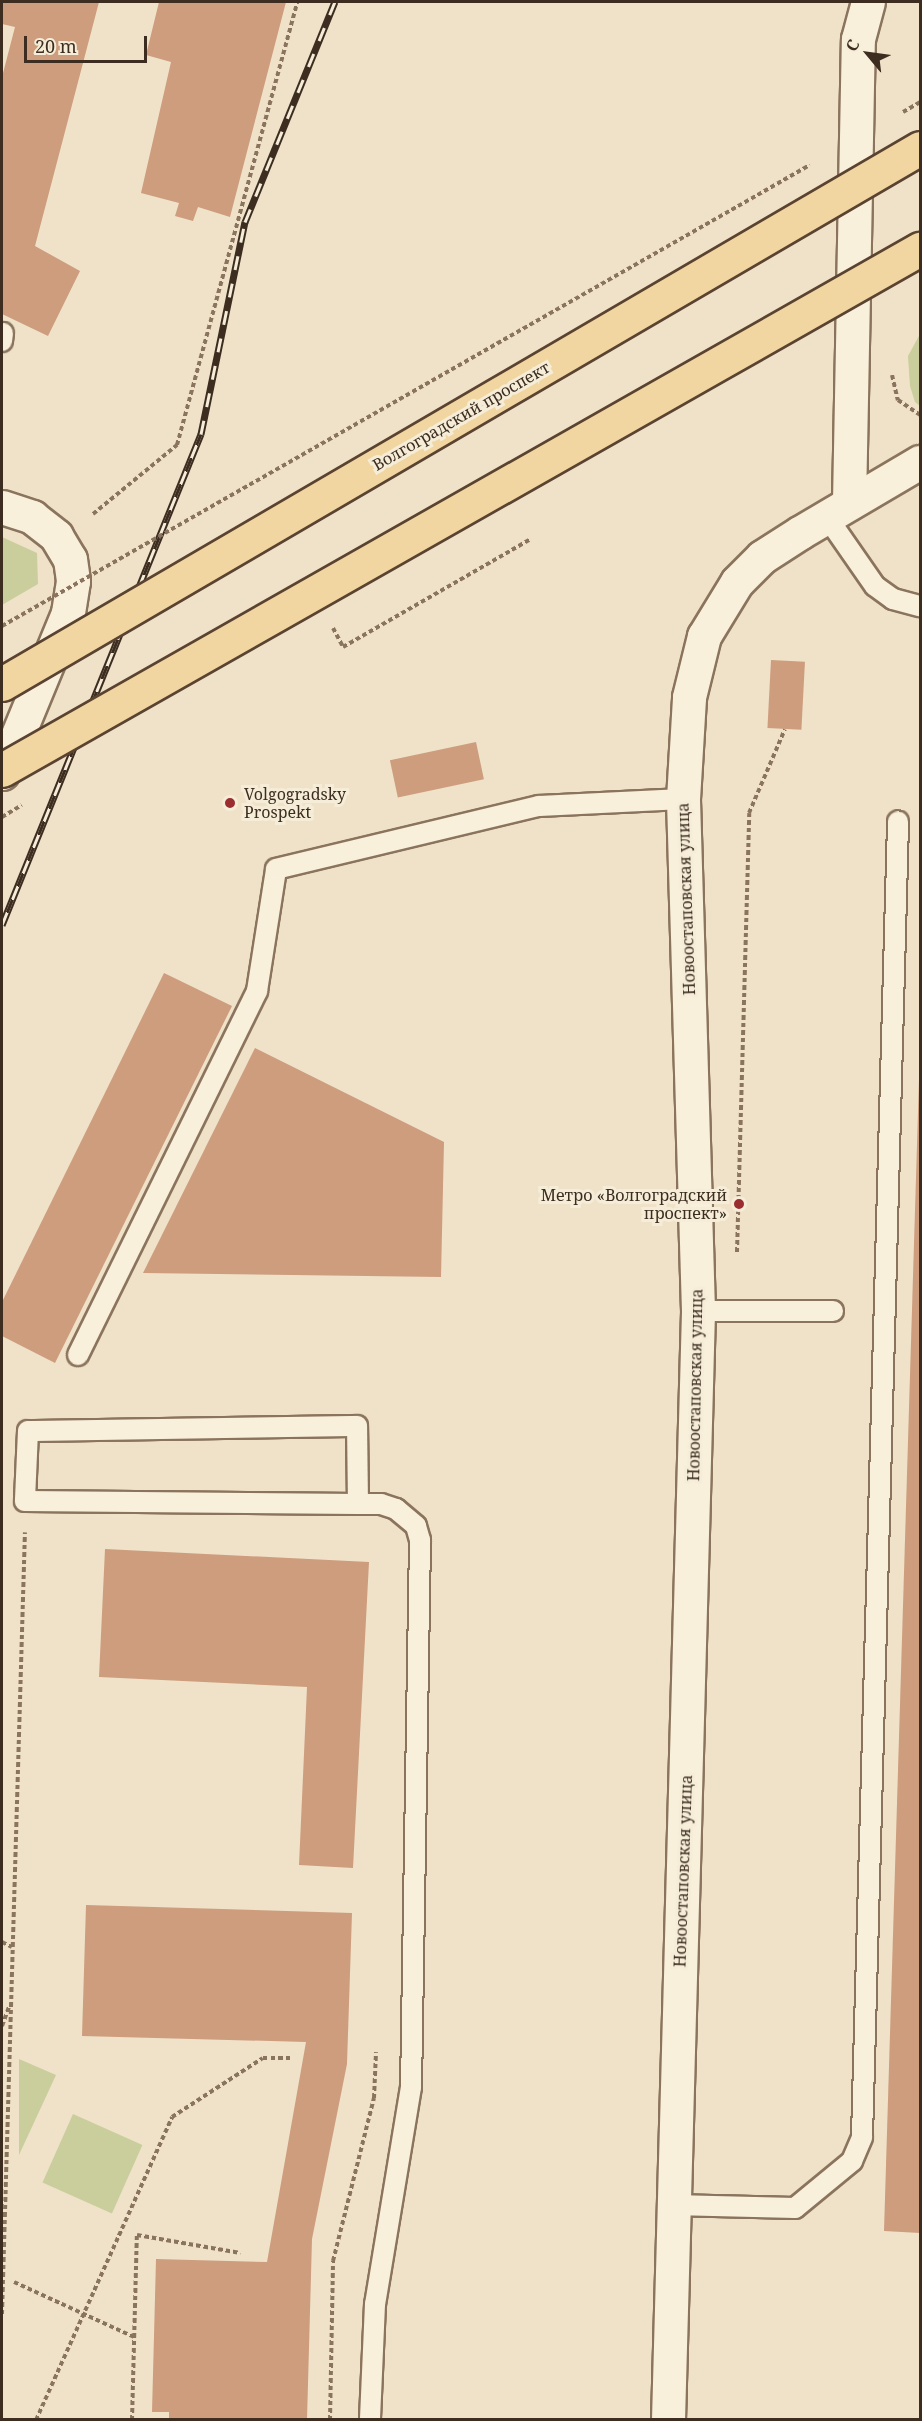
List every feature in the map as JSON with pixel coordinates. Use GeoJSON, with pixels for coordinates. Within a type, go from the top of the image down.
{"type":"FeatureCollection","features":[{"type":"Feature","properties":{"kind":"main road"},"geometry":{"type":"LineString","coordinates":[[838,510],[858,39],[868,2]]}},
{"type":"Feature","properties":{"kind":"main road","name":"Волгоградский проспект"},"geometry":{"type":"LineString","coordinates":[[2,684],[921,148]]}},
{"type":"Feature","properties":{"kind":"main road"},"geometry":{"type":"LineString","coordinates":[[2,771],[921,249]]}},
{"type":"Feature","properties":{"kind":"main road","name":"Новоостаповская улица"},"geometry":{"type":"LineString","coordinates":[[668,2420],[698,1311],[683,799],[689,697],[696,655],[716,611],[762,557],[921,462]]}},
{"type":"Feature","properties":{"kind":"main road"},"geometry":{"type":"LineString","coordinates":[[2,507],[32,517],[56,536],[70,559],[73,582],[68,613],[2,771]]}},
{"type":"Feature","properties":{"kind":"lane"},"geometry":{"type":"LineString","coordinates":[[838,510],[875,586],[893,599],[921,606]]}},
{"type":"Feature","properties":{"kind":"lane"},"geometry":{"type":"LineString","coordinates":[[78,1355],[257,991],[276,869],[539,806],[683,799]]}},
{"type":"Feature","properties":{"kind":"lane"},"geometry":{"type":"LineString","coordinates":[[674,2205],[795,2208],[852,2161],[862,2137],[897,821]]}},
{"type":"Feature","properties":{"kind":"lane"},"geometry":{"type":"LineString","coordinates":[[698,1311],[833,1311]]}},
{"type":"Feature","properties":{"kind":"lane"},"geometry":{"type":"LineString","coordinates":[[358,1504],[357,1426],[28,1431],[26,1501],[358,1504],[396,1509],[416,1526],[420,1540],[410,2104],[378,2284],[370,2420]]}},
{"type":"Feature","properties":{"kind":"path"},"geometry":{"type":"LineString","coordinates":[[93,514],[177,445],[297,2]]}},
{"type":"Feature","properties":{"kind":"path"},"geometry":{"type":"LineString","coordinates":[[900,114],[921,102]]}},
{"type":"Feature","properties":{"kind":"path"},"geometry":{"type":"LineString","coordinates":[[2,626],[817,161]]}},
{"type":"Feature","properties":{"kind":"path"},"geometry":{"type":"LineString","coordinates":[[333,628],[343,647],[529,540]]}},
{"type":"Feature","properties":{"kind":"path"},"geometry":{"type":"LineString","coordinates":[[2,2314],[26,1501]]}},
{"type":"Feature","properties":{"kind":"path"},"geometry":{"type":"LineString","coordinates":[[2,1942],[12,1947]]}},
{"type":"Feature","properties":{"kind":"path"},"geometry":{"type":"LineString","coordinates":[[2,2026],[11,2005]]}},
{"type":"Feature","properties":{"kind":"path"},"geometry":{"type":"LineString","coordinates":[[330,2420],[333,2261],[374,2098],[376,2052]]}},
{"type":"Feature","properties":{"kind":"path"},"geometry":{"type":"LineString","coordinates":[[36,2420],[172,2118],[263,2058],[290,2058]]}},
{"type":"Feature","properties":{"kind":"path"},"geometry":{"type":"LineString","coordinates":[[132,2420],[137,2235],[240,2253]]}},
{"type":"Feature","properties":{"kind":"path"},"geometry":{"type":"LineString","coordinates":[[14,2282],[134,2337]]}},
{"type":"Feature","properties":{"kind":"green space"},"geometry":{"type":"Polygon","coordinates":[[[920,334],[920,406],[915,402],[910,386],[908,356],[920,334]]]}},
{"type":"Feature","properties":{"kind":"green space"},"geometry":{"type":"Polygon","coordinates":[[[2,537],[37,553],[38,584],[2,605],[2,537]]]}},
{"type":"Feature","properties":{"kind":"green space"},"geometry":{"type":"Polygon","coordinates":[[[19,2059],[56,2075],[19,2155],[19,2059]]]}},
{"type":"Feature","properties":{"kind":"green space"},"geometry":{"type":"Polygon","coordinates":[[[73,2114],[142,2145],[112,2213],[42,2183],[73,2114]]]}},
{"type":"Feature","properties":{"kind":"building"},"geometry":{"type":"Polygon","coordinates":[[[2,2],[99,2],[35,246],[80,271],[48,336],[2,314],[2,77],[15,27],[2,24],[2,2]]]}},
{"type":"Feature","properties":{"kind":"building"},"geometry":{"type":"Polygon","coordinates":[[[159,2],[286,2],[230,217],[198,207],[193,221],[175,216],[179,203],[141,193],[171,62],[146,55],[159,2]]]}},
{"type":"Feature","properties":{"kind":"building"},"geometry":{"type":"Polygon","coordinates":[[[771,660],[805,662],[801,730],[767,728],[771,660]]]}},
{"type":"Feature","properties":{"kind":"building"},"geometry":{"type":"Polygon","coordinates":[[[476,742],[484,779],[398,797],[390,760],[476,742]]]}},
{"type":"Feature","properties":{"kind":"building"},"geometry":{"type":"Polygon","coordinates":[[[164,973],[232,1006],[55,1363],[2,1336],[2,1302],[164,973]]]}},
{"type":"Feature","properties":{"kind":"building"},"geometry":{"type":"Polygon","coordinates":[[[255,1048],[444,1142],[441,1277],[143,1273],[255,1048]]]}},
{"type":"Feature","properties":{"kind":"building"},"geometry":{"type":"Polygon","coordinates":[[[920,1079],[920,2233],[884,2231],[920,1079]]]}},
{"type":"Feature","properties":{"kind":"building"},"geometry":{"type":"Polygon","coordinates":[[[105,1549],[369,1562],[353,1868],[299,1865],[307,1687],[99,1677],[105,1549]]]}},
{"type":"Feature","properties":{"kind":"building"},"geometry":{"type":"Polygon","coordinates":[[[86,1905],[352,1913],[347,2064],[312,2239],[307,2420],[169,2420],[169,2412],[152,2412],[156,2259],[267,2262],[306,2042],[82,2036],[86,1905]]]}},
{"type":"Feature","properties":{"kind":"railway"},"geometry":{"type":"LineString","coordinates":[[2,925],[201,434],[245,222],[335,2]]}},
{"type":"Feature","properties":{"kind":"place","name":"Volgogradsky Prospekt"},"geometry":{"type":"Point","coordinates":[230,803]}},
{"type":"Feature","properties":{"kind":"place","name":"Метро «Волгоградский проспект»"},"geometry":{"type":"Point","coordinates":[739,1204]}}]}
